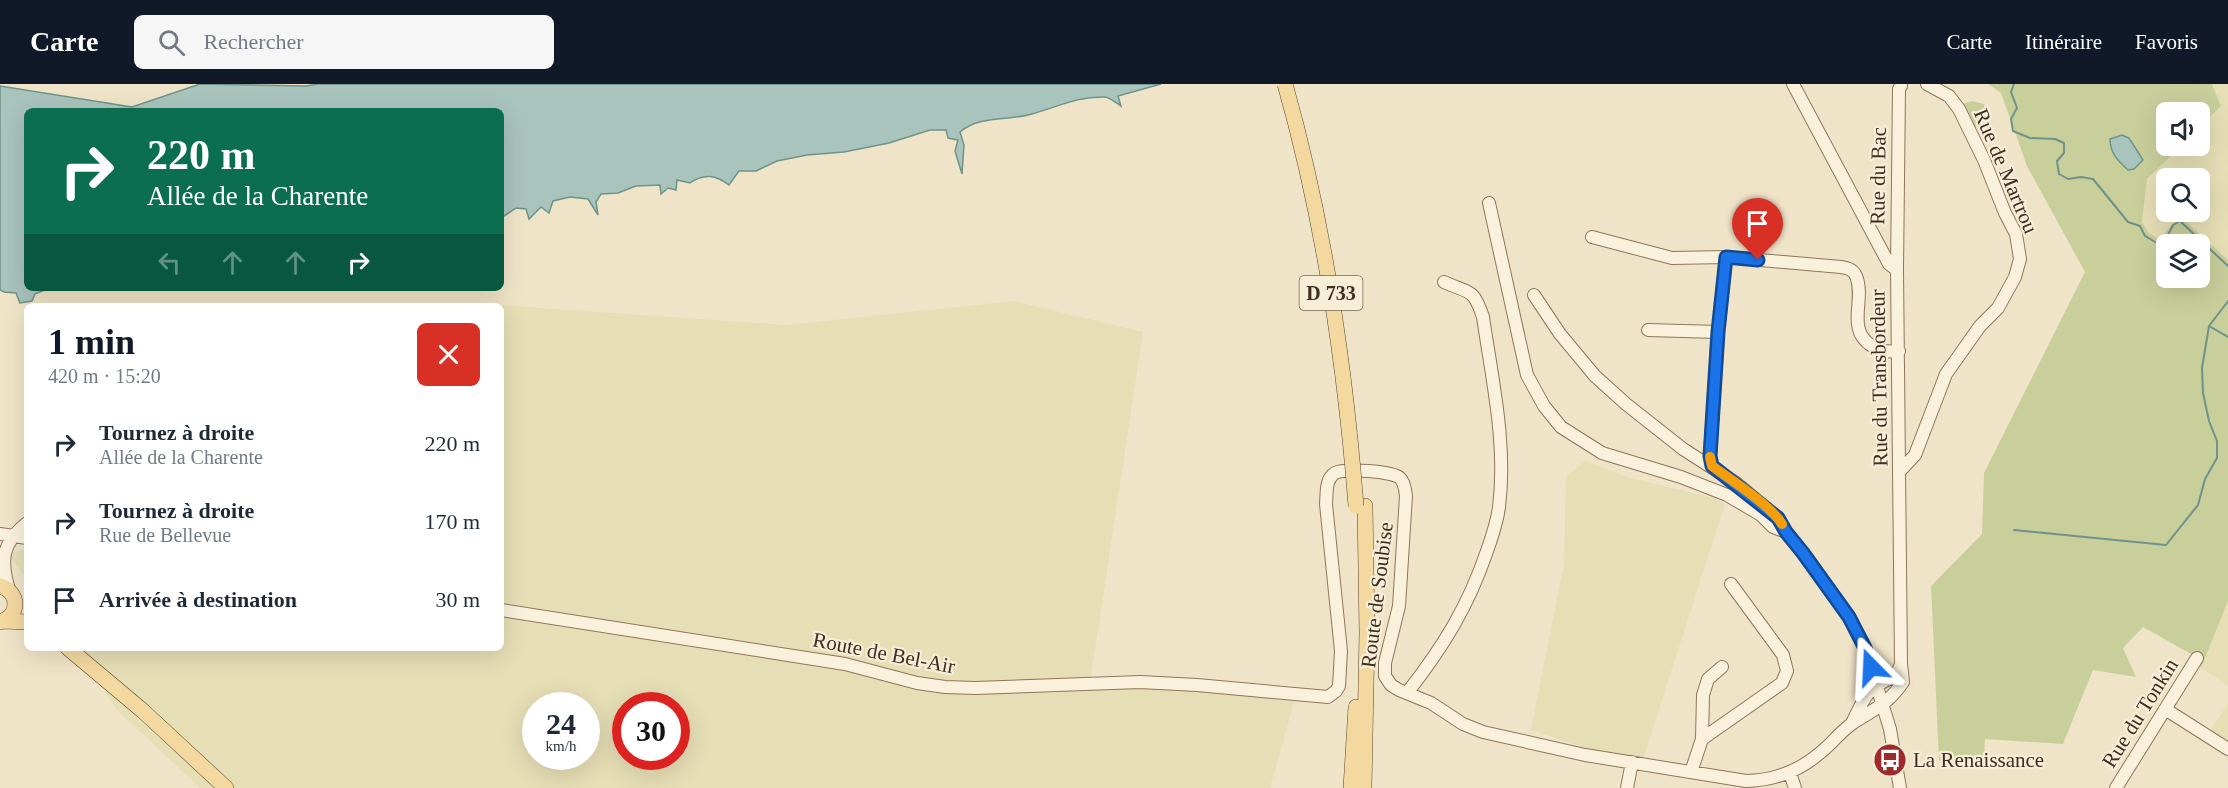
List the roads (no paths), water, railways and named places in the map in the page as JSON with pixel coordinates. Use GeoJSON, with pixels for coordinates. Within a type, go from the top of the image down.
{"type":"FeatureCollection","features":[{"type":"Feature","properties":{"kind":"main road","name":"D 733"},"geometry":{"type":"LineString","coordinates":[[1285,84],[1311,189],[1333,302],[1360,506],[1367,633],[1364,788]]}},
{"type":"Feature","properties":{"kind":"main road","name":"D 733"},"geometry":{"type":"LineString","coordinates":[[1295,84],[1322,193],[1342,297],[1358,419],[1359,638],[1351,788]]}},
{"type":"Feature","properties":{"kind":"main road"},"geometry":{"type":"LineString","coordinates":[[8,592],[24,609]]}},
{"type":"Feature","properties":{"kind":"main road"},"geometry":{"type":"LineString","coordinates":[[2,622],[13,614],[8,592]]}},
{"type":"Feature","properties":{"kind":"main road"},"geometry":{"type":"LineString","coordinates":[[2,622],[24,622]]}},
{"type":"Feature","properties":{"kind":"main road"},"geometry":{"type":"LineString","coordinates":[[72,651],[143,711],[226,788]]}},
{"type":"Feature","properties":{"kind":"main road"},"geometry":{"type":"LineString","coordinates":[[84,651],[128,692],[143,711]]}},
{"type":"Feature","properties":{"kind":"street","name":"Rue du Transbordeur"},"geometry":{"type":"LineString","coordinates":[[1790,773],[1814,759],[1852,723],[1883,705],[1903,682],[1897,270],[1889,264],[1793,84]]}},
{"type":"Feature","properties":{"kind":"street","name":"Rue de Martrou"},"geometry":{"type":"LineString","coordinates":[[1900,471],[1915,455],[1946,375],[1980,326],[1998,308],[2014,278],[2020,259],[2016,234],[1959,109],[1949,96],[1927,84]]}},
{"type":"Feature","properties":{"kind":"street","name":"Rue du Bac"},"geometry":{"type":"LineString","coordinates":[[1897,270],[1897,183],[1901,85]]}},
{"type":"Feature","properties":{"kind":"street"},"geometry":{"type":"LineString","coordinates":[[1489,203],[1527,375],[1544,406],[1561,427],[1602,453],[1681,477],[1727,495],[1761,515],[1773,527],[1786,532]]}},
{"type":"Feature","properties":{"kind":"street"},"geometry":{"type":"LineString","coordinates":[[1592,237],[1672,258],[1726,257],[1851,269],[1856,276],[1856,316],[1859,332],[1865,342],[1877,350],[1899,351]]}},
{"type":"Feature","properties":{"kind":"street"},"geometry":{"type":"LineString","coordinates":[[1712,466],[1710,456],[1718,332],[1726,257]]}},
{"type":"Feature","properties":{"kind":"street"},"geometry":{"type":"LineString","coordinates":[[1407,693],[1433,660],[1469,598],[1497,523],[1500,506],[1499,431],[1483,317],[1478,302],[1469,291],[1444,282]]}},
{"type":"Feature","properties":{"kind":"street"},"geometry":{"type":"LineString","coordinates":[[1534,295],[1560,334],[1595,376],[1683,449],[1712,466],[1778,518],[1849,617],[1865,648],[1890,729],[1900,788]]}},
{"type":"Feature","properties":{"kind":"street"},"geometry":{"type":"LineString","coordinates":[[1648,330],[1718,332]]}},
{"type":"Feature","properties":{"kind":"street","name":"Route de Soubise"},"geometry":{"type":"LineString","coordinates":[[1333,694],[1339,686],[1341,651],[1326,504],[1328,482],[1334,473],[1343,471],[1390,472],[1400,477],[1405,486],[1405,529],[1399,606],[1384,672],[1391,685],[1431,703],[1463,724],[1483,732],[1585,754],[1746,781],[1765,780],[1790,773]]}},
{"type":"Feature","properties":{"kind":"street"},"geometry":{"type":"LineString","coordinates":[[6,534],[24,525]]}},
{"type":"Feature","properties":{"kind":"street"},"geometry":{"type":"LineString","coordinates":[[6,534],[24,537]]}},
{"type":"Feature","properties":{"kind":"street"},"geometry":{"type":"LineString","coordinates":[[6,534],[1,562],[8,592]]}},
{"type":"Feature","properties":{"kind":"street"},"geometry":{"type":"LineString","coordinates":[[1702,739],[1782,683],[1787,671],[1783,655],[1731,584]]}},
{"type":"Feature","properties":{"kind":"street","name":"Route de Bel-Air"},"geometry":{"type":"LineString","coordinates":[[504,610],[844,664],[917,683],[945,687],[1140,682],[1197,684],[1321,698],[1333,694]]}},
{"type":"Feature","properties":{"kind":"street","name":"Rue du Tonkin"},"geometry":{"type":"LineString","coordinates":[[2116,788],[2197,658]]}},
{"type":"Feature","properties":{"kind":"street","name":"Rue du Transbordeur"},"geometry":{"type":"LineString","coordinates":[[1852,723],[1868,693],[1877,685],[1896,675],[1901,664]]}},
{"type":"Feature","properties":{"kind":"street"},"geometry":{"type":"LineString","coordinates":[[1690,772],[1702,739],[1703,695],[1708,679],[1722,667]]}},
{"type":"Feature","properties":{"kind":"street"},"geometry":{"type":"LineString","coordinates":[[2165,710],[2228,749]]}},
{"type":"Feature","properties":{"kind":"street"},"geometry":{"type":"LineString","coordinates":[[1627,788],[1632,762]]}},
{"type":"Feature","properties":{"kind":"street"},"geometry":{"type":"LineString","coordinates":[[1790,773],[1795,788]]}},
{"type":"Feature","properties":{"kind":"water"},"geometry":{"type":"Polygon","coordinates":[[[200,84],[306,86],[318,84],[1161,84],[1118,96],[1121,106],[1105,97],[1086,98],[1032,114],[976,123],[960,132],[964,145],[962,174],[955,151],[958,140],[948,138],[946,130],[930,130],[889,143],[844,152],[807,155],[777,161],[756,171],[739,171],[729,185],[710,176],[690,183],[677,180],[676,190],[668,188],[661,194],[660,185],[636,186],[618,193],[601,194],[596,202],[598,215],[588,199],[570,197],[553,201],[549,213],[541,207],[529,219],[526,209],[516,208],[504,216],[504,108],[24,108],[24,291],[42,291],[35,294],[32,301],[20,303],[16,293],[0,290],[0,86],[132,107],[200,84]]]}},
{"type":"Feature","properties":{"kind":"water"},"geometry":{"type":"Polygon","coordinates":[[[2122,135],[2129,138],[2143,160],[2134,169],[2128,170],[2111,148],[2110,139],[2122,135]]]}},
{"type":"Feature","properties":{"kind":"waterway"},"geometry":{"type":"LineString","coordinates":[[2014,84],[2011,92],[2017,108],[2011,119],[2013,131],[2030,138],[2055,139],[2064,143],[2064,153],[2057,161],[2059,174],[2068,179],[2081,177],[2093,179],[2128,222],[2140,226],[2145,236],[2157,243],[2165,241],[2173,225],[2180,221],[2228,266]]}},
{"type":"Feature","properties":{"kind":"waterway"},"geometry":{"type":"LineString","coordinates":[[2014,530],[2166,545],[2198,505],[2205,479],[2217,458],[2217,441],[2209,421],[2203,393],[2202,368],[2209,326],[2228,301]]}},
{"type":"Feature","properties":{"kind":"waterway"},"geometry":{"type":"LineString","coordinates":[[2209,326],[2228,337]]}},
{"type":"Feature","properties":{"kind":"place","name":"La Renaissance"},"geometry":{"type":"Point","coordinates":[1890,760]}}]}
